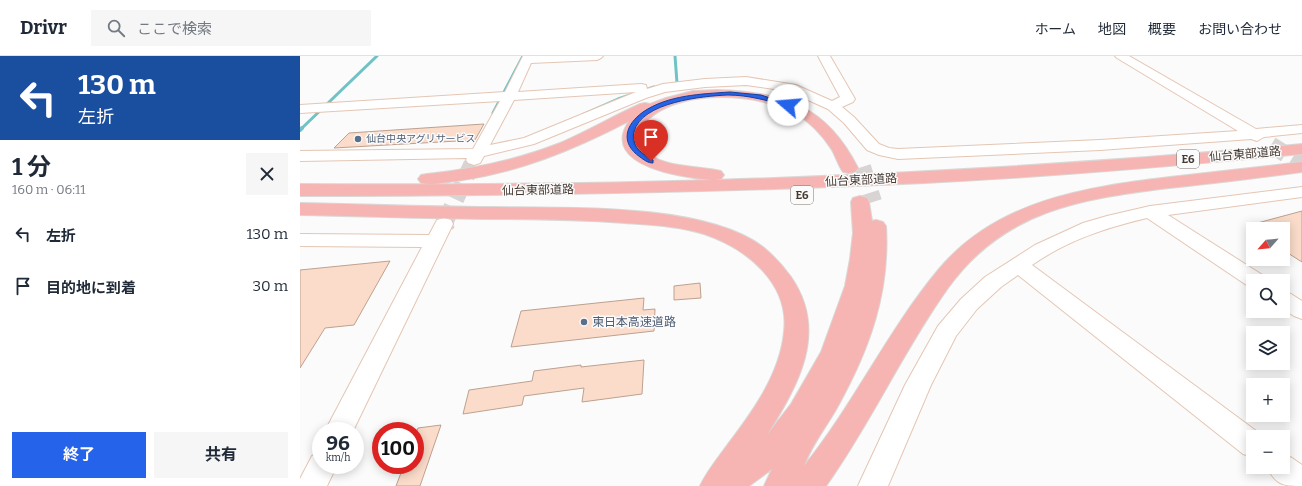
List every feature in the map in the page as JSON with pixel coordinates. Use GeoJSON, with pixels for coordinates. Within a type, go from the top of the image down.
{"type":"FeatureCollection","features":[{"type":"Feature","properties":{"kind":"highway"},"geometry":{"type":"LineString","coordinates":[[300,182],[417,180],[486,170],[529,160],[555,151],[657,101],[694,92],[723,90],[767,93],[804,105],[823,118],[836,130],[853,151],[856,168],[822,127],[811,118],[788,105],[761,97],[715,94],[672,101],[658,106],[641,117],[632,129],[630,137],[635,150],[651,161],[682,171],[718,175],[779,177],[973,169],[1074,168]]}},
{"type":"Feature","properties":{"kind":"highway","name":"仙台東部道路"},"geometry":{"type":"LineString","coordinates":[[300,190],[471,191],[623,188],[831,181],[1074,168],[1302,149]]}},
{"type":"Feature","properties":{"kind":"highway","name":"仙台東部道路"},"geometry":{"type":"LineString","coordinates":[[300,201],[530,202],[835,193],[1088,179],[1302,161]]}},
{"type":"Feature","properties":{"kind":"highway"},"geometry":{"type":"LineString","coordinates":[[810,483],[839,442],[927,301],[957,261],[989,234],[1033,210],[1056,202],[1105,191],[1302,167]]}},
{"type":"Feature","properties":{"kind":"highway"},"geometry":{"type":"LineString","coordinates":[[769,486],[801,412],[834,352],[845,324],[856,286],[861,259],[866,202]]}},
{"type":"Feature","properties":{"kind":"highway"},"geometry":{"type":"LineString","coordinates":[[300,209],[592,215],[653,219],[700,227],[721,233],[759,253],[779,276],[792,297],[796,316],[796,338],[790,361],[781,384],[744,448],[716,486]]}},
{"type":"Feature","properties":{"kind":"highway"},"geometry":{"type":"LineString","coordinates":[[699,486],[744,448]]}},
{"type":"Feature","properties":{"kind":"highway"},"geometry":{"type":"LineString","coordinates":[[724,486],[784,453]]}},
{"type":"Feature","properties":{"kind":"highway"},"geometry":{"type":"LineString","coordinates":[[740,486],[784,453]]}},
{"type":"Feature","properties":{"kind":"highway"},"geometry":{"type":"LineString","coordinates":[[780,486],[784,453]]}},
{"type":"Feature","properties":{"kind":"street"},"geometry":{"type":"LineString","coordinates":[[475,158],[504,97],[528,58],[597,56]]}},
{"type":"Feature","properties":{"kind":"street"},"geometry":{"type":"LineString","coordinates":[[824,56],[848,99],[833,106]]}},
{"type":"Feature","properties":{"kind":"street"},"geometry":{"type":"LineString","coordinates":[[1121,56],[1271,145]]}},
{"type":"Feature","properties":{"kind":"street"},"geometry":{"type":"LineString","coordinates":[[300,109],[658,88],[732,81],[761,82],[791,88],[833,106],[849,120],[877,150],[898,154],[1254,135],[1302,129]]}},
{"type":"Feature","properties":{"kind":"street"},"geometry":{"type":"LineString","coordinates":[[300,156],[440,155],[475,158],[529,141],[658,88]]}},
{"type":"Feature","properties":{"kind":"street"},"geometry":{"type":"LineString","coordinates":[[874,486],[918,385],[946,332],[969,304],[993,282],[1019,264],[1042,249],[1090,227],[1150,212],[1302,192]]}},
{"type":"Feature","properties":{"kind":"street"},"geometry":{"type":"LineString","coordinates":[[1150,212],[1255,274]]}},
{"type":"Feature","properties":{"kind":"street"},"geometry":{"type":"LineString","coordinates":[[300,240],[439,233],[344,422]]}},
{"type":"Feature","properties":{"kind":"street"},"geometry":{"type":"LineString","coordinates":[[1019,264],[1246,440]]}},
{"type":"Feature","properties":{"kind":"street"},"geometry":{"type":"LineString","coordinates":[[1290,303],[1302,311]]}},
{"type":"Feature","properties":{"kind":"street"},"geometry":{"type":"LineString","coordinates":[[1290,473],[1302,482]]}},
{"type":"Feature","properties":{"kind":"street"},"geometry":{"type":"LineString","coordinates":[[312,486],[318,474]]}},
{"type":"Feature","properties":{"kind":"building"},"geometry":{"type":"Polygon","coordinates":[[[484,124],[475,140],[334,148],[349,133],[484,124]]]}},
{"type":"Feature","properties":{"kind":"building"},"geometry":{"type":"Polygon","coordinates":[[[1302,211],[1302,262],[1290,254],[1290,222],[1261,222],[1302,211]]]}},
{"type":"Feature","properties":{"kind":"building"},"geometry":{"type":"Polygon","coordinates":[[[390,261],[354,325],[325,328],[300,368],[300,270],[390,261]]]}},
{"type":"Feature","properties":{"kind":"building"},"geometry":{"type":"Polygon","coordinates":[[[700,283],[701,298],[674,300],[674,286],[700,283]]]}},
{"type":"Feature","properties":{"kind":"building"},"geometry":{"type":"Polygon","coordinates":[[[644,298],[643,310],[655,309],[654,331],[511,347],[521,311],[644,298]]]}},
{"type":"Feature","properties":{"kind":"building"},"geometry":{"type":"Polygon","coordinates":[[[644,360],[642,394],[582,402],[584,388],[524,396],[522,405],[463,414],[469,390],[532,381],[534,371],[581,365],[581,367],[644,360]]]}},
{"type":"Feature","properties":{"kind":"building"},"geometry":{"type":"Polygon","coordinates":[[[441,425],[420,486],[396,486],[401,474],[424,474],[424,427],[441,425]]]}},
{"type":"Feature","properties":{"kind":"waterway"},"geometry":{"type":"LineString","coordinates":[[301,129],[377,56]]}},
{"type":"Feature","properties":{"kind":"waterway"},"geometry":{"type":"LineString","coordinates":[[493,113],[523,56]]}},
{"type":"Feature","properties":{"kind":"waterway"},"geometry":{"type":"LineString","coordinates":[[672,84],[677,83],[675,56]]}},
{"type":"Feature","properties":{"kind":"waterway"},"geometry":{"type":"LineString","coordinates":[[584,114],[618,99],[654,87]]}},
{"type":"Feature","properties":{"kind":"tunnel"},"geometry":{"type":"LineString","coordinates":[[1271,145],[1302,164]]}},
{"type":"Feature","properties":{"kind":"tunnel"},"geometry":{"type":"LineString","coordinates":[[445,222],[472,164]]}},
{"type":"Feature","properties":{"kind":"tunnel"},"geometry":{"type":"LineString","coordinates":[[862,167],[873,202]]}},
{"type":"Feature","properties":{"kind":"place","name":"仙台中央アグリサービス"},"geometry":{"type":"Point","coordinates":[358,139]}},
{"type":"Feature","properties":{"kind":"place","name":"東日本高速道路"},"geometry":{"type":"Point","coordinates":[584,322]}},
{"type":"Feature","properties":{"kind":"route"},"geometry":{"type":"LineString","coordinates":[[651,161],[635,150],[631,144],[630,137],[632,129],[637,121],[646,113],[658,106],[672,101],[699,95],[715,94],[761,97],[788,105]]}}]}
